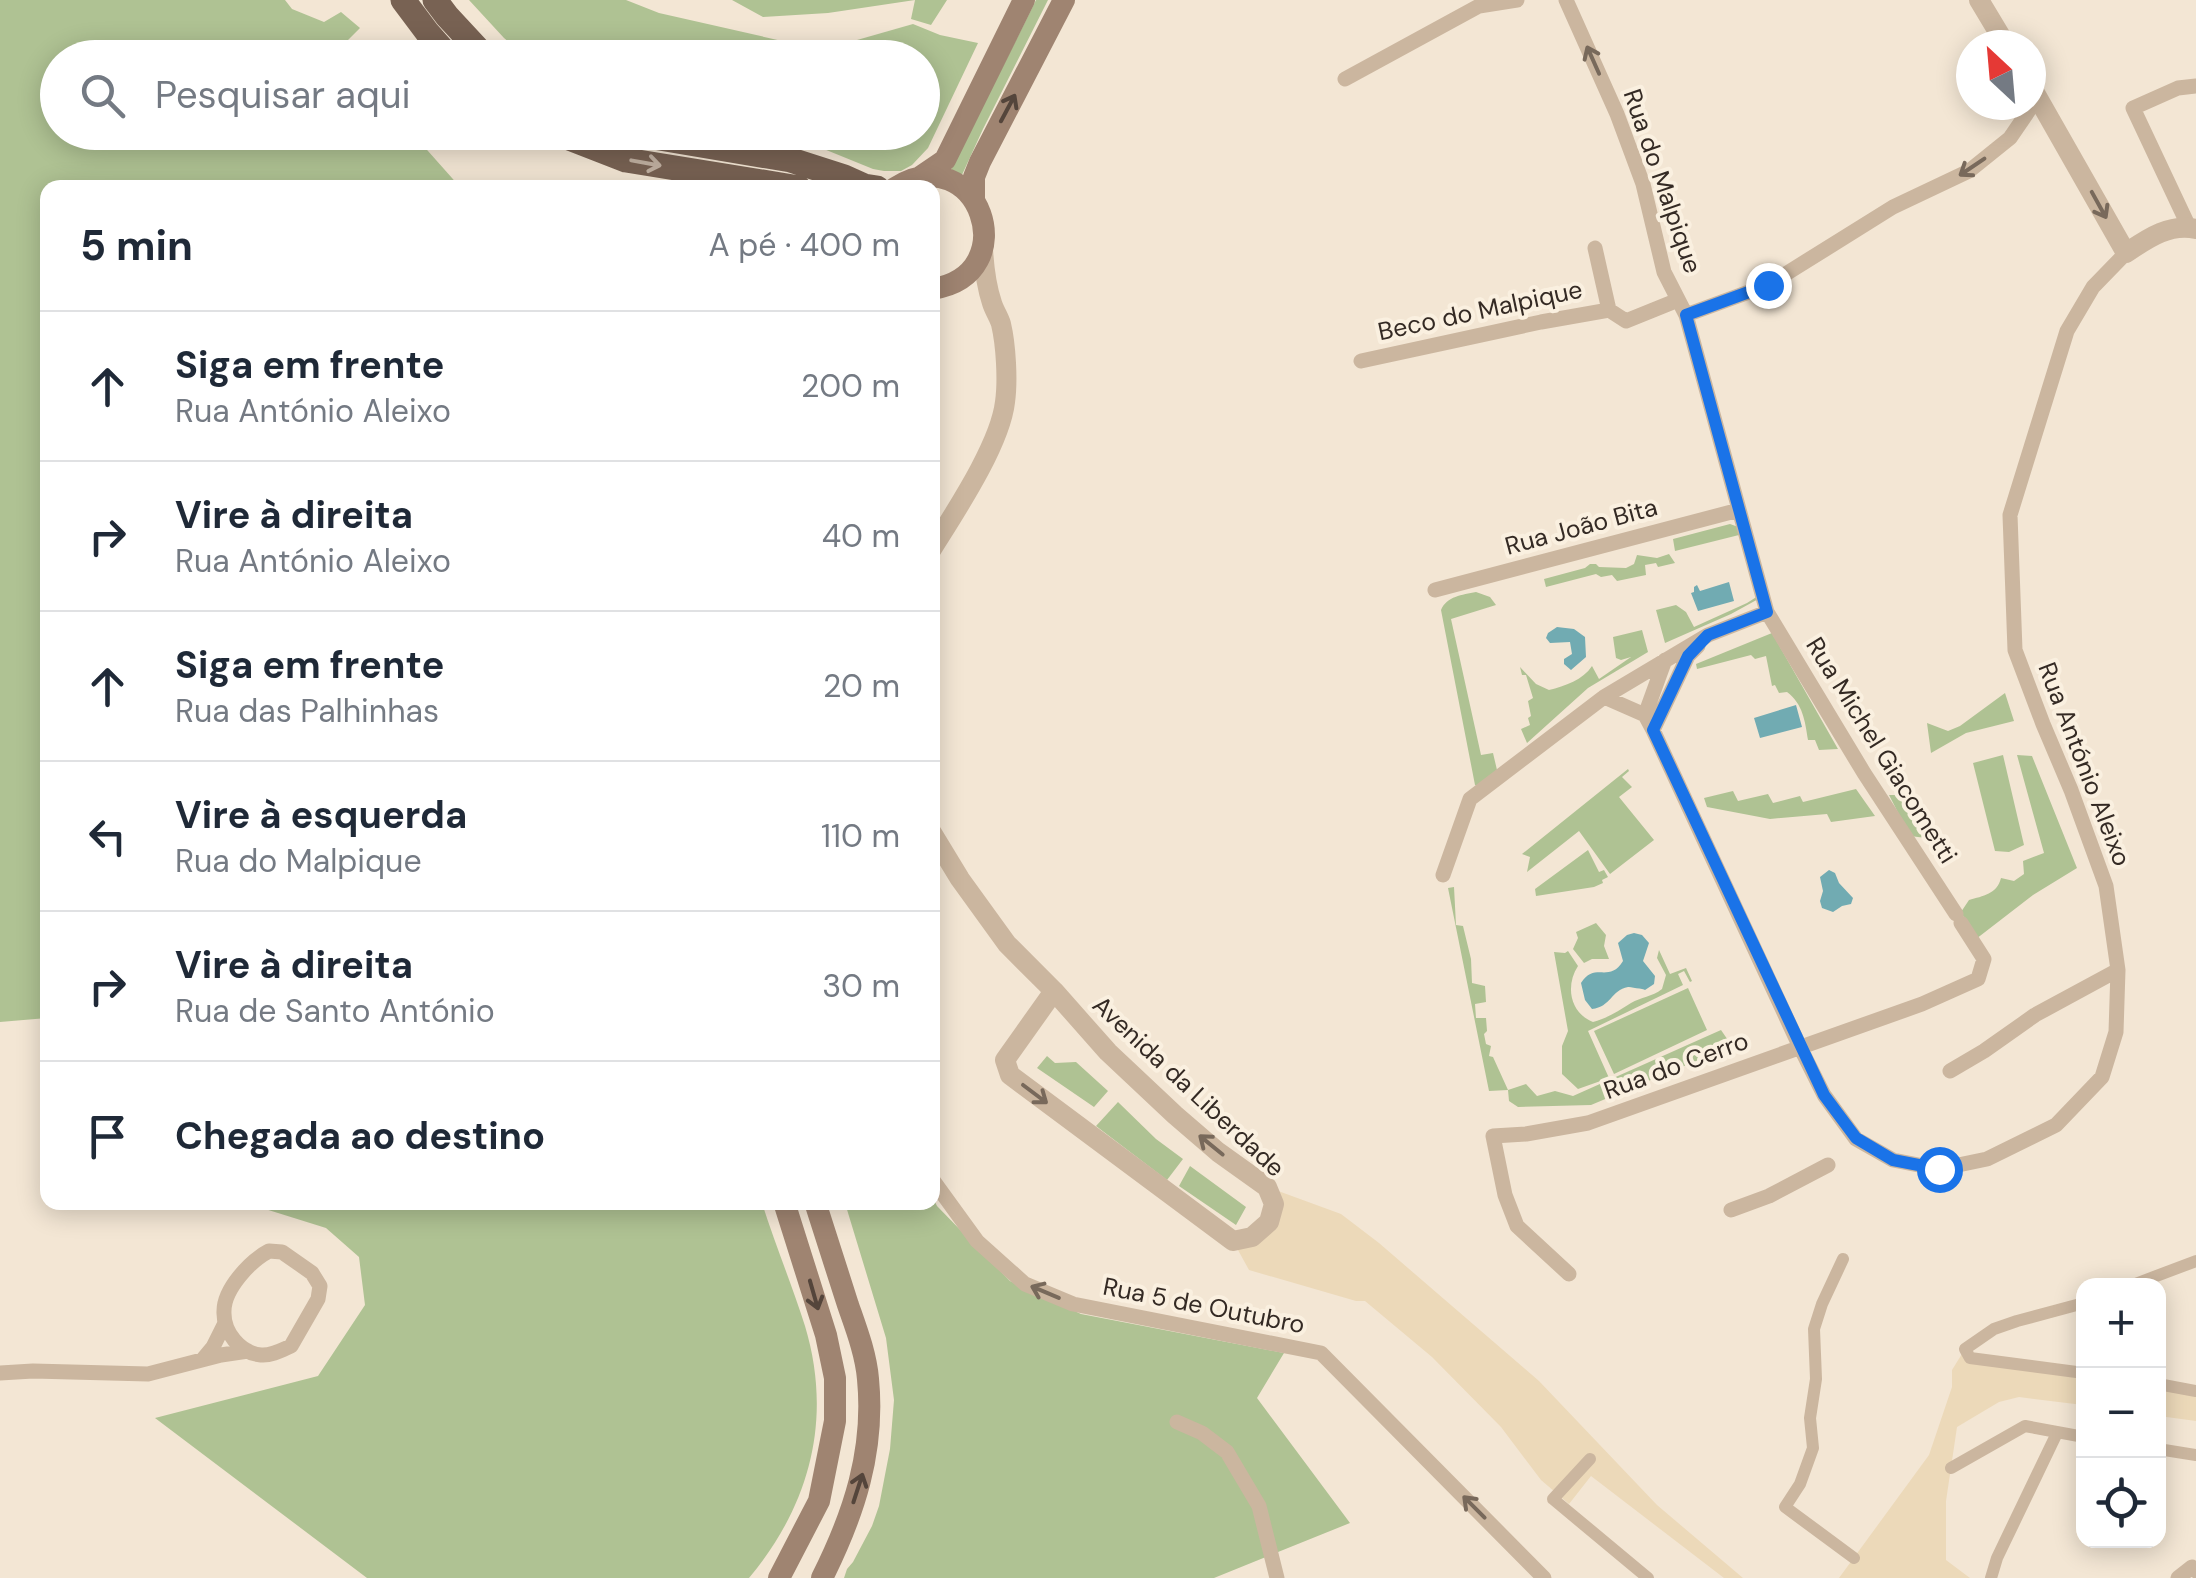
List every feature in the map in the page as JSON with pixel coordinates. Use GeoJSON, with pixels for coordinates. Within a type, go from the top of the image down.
{"type":"FeatureCollection","features":[{"type":"Feature","properties":{"kind":"main road"},"geometry":{"type":"LineString","coordinates":[[403,0],[434,40]]}},
{"type":"Feature","properties":{"kind":"main road"},"geometry":{"type":"LineString","coordinates":[[435,0],[469,40]]}},
{"type":"Feature","properties":{"kind":"main road"},"geometry":{"type":"LineString","coordinates":[[920,177],[944,160],[1024,0]]}},
{"type":"Feature","properties":{"kind":"main road"},"geometry":{"type":"LineString","coordinates":[[974,198],[974,177],[980,162],[1064,0]]}},
{"type":"Feature","properties":{"kind":"main road"},"geometry":{"type":"LineString","coordinates":[[600,150],[626,160],[750,180]]}},
{"type":"Feature","properties":{"kind":"main road"},"geometry":{"type":"LineString","coordinates":[[731,150],[791,160],[851,180]]}},
{"type":"Feature","properties":{"kind":"main road"},"geometry":{"type":"LineString","coordinates":[[910,180],[935,176],[950,180],[974,198],[982,214],[983,248],[970,272],[940,288]]}},
{"type":"Feature","properties":{"kind":"main road"},"geometry":{"type":"LineString","coordinates":[[779,1578],[819,1501],[834,1421],[835,1378],[826,1335],[787,1210]]}},
{"type":"Feature","properties":{"kind":"main road"},"geometry":{"type":"LineString","coordinates":[[818,1210],[868,1375],[870,1428],[863,1477],[822,1578]]}},
{"type":"Feature","properties":{"kind":"street"},"geometry":{"type":"LineString","coordinates":[[1345,80],[1474,3],[1517,0]]}},
{"type":"Feature","properties":{"kind":"street","name":"Rua do Malpique"},"geometry":{"type":"LineString","coordinates":[[1566,0],[1617,114],[1643,184],[1664,272],[1682,307],[1767,612]]}},
{"type":"Feature","properties":{"kind":"street"},"geometry":{"type":"LineString","coordinates":[[1979,0],[1997,30]]}},
{"type":"Feature","properties":{"kind":"street"},"geometry":{"type":"LineString","coordinates":[[2193,228],[2133,108],[2178,88],[2196,86]]}},
{"type":"Feature","properties":{"kind":"street"},"geometry":{"type":"LineString","coordinates":[[2046,113],[2126,252]]}},
{"type":"Feature","properties":{"kind":"street"},"geometry":{"type":"LineString","coordinates":[[1682,307],[1768,285],[1893,207],[1969,171],[2010,138],[2019,120]]}},
{"type":"Feature","properties":{"kind":"street","name":"Rua António Aleixo"},"geometry":{"type":"LineString","coordinates":[[1649,723],[1800,1048],[1824,1095],[1856,1138],[1893,1160],[1939,1169],[1988,1160],[2056,1125],[2102,1077],[2116,1032],[2118,970],[2106,886],[2015,650],[2010,515],[2067,331],[2094,287],[2126,252],[2167,230],[2193,228]]}},
{"type":"Feature","properties":{"kind":"street"},"geometry":{"type":"LineString","coordinates":[[983,248],[992,303]]}},
{"type":"Feature","properties":{"kind":"street","name":"Beco do Malpique"},"geometry":{"type":"LineString","coordinates":[[1596,248],[1609,310]]}},
{"type":"Feature","properties":{"kind":"street"},"geometry":{"type":"LineString","coordinates":[[940,536],[992,442],[1006,403],[1001,323],[980,287],[959,280]]}},
{"type":"Feature","properties":{"kind":"street","name":"Beco do Malpique"},"geometry":{"type":"LineString","coordinates":[[1361,360],[1609,310],[1626,321],[1682,307]]}},
{"type":"Feature","properties":{"kind":"street","name":"Rua João Bita"},"geometry":{"type":"LineString","coordinates":[[1435,590],[1738,510]]}},
{"type":"Feature","properties":{"kind":"street"},"geometry":{"type":"LineString","coordinates":[[1444,875],[1470,799],[1604,696],[1708,635],[1767,612]]}},
{"type":"Feature","properties":{"kind":"street","name":"Rua Michel Giacometti"},"geometry":{"type":"LineString","coordinates":[[1767,612],[1864,773],[1959,919]]}},
{"type":"Feature","properties":{"kind":"street"},"geometry":{"type":"LineString","coordinates":[[1649,723],[1688,656],[1708,635]]}},
{"type":"Feature","properties":{"kind":"street"},"geometry":{"type":"LineString","coordinates":[[1649,723],[1665,660]]}},
{"type":"Feature","properties":{"kind":"street"},"geometry":{"type":"LineString","coordinates":[[1604,696],[1649,723]]}},
{"type":"Feature","properties":{"kind":"street","name":"Avenida da Liberdade"},"geometry":{"type":"LineString","coordinates":[[940,846],[1008,944],[1054,991],[1108,1052],[1174,1115],[1266,1187],[1274,1204],[1269,1222],[1252,1237],[1233,1241],[1010,1075],[1005,1060],[1054,991]]}},
{"type":"Feature","properties":{"kind":"street","name":"Rua do Cerro"},"geometry":{"type":"LineString","coordinates":[[1569,1274],[1517,1226],[1505,1195],[1493,1136],[1588,1123],[1922,1004],[1978,979],[1984,959],[1959,919]]}},
{"type":"Feature","properties":{"kind":"street"},"geometry":{"type":"LineString","coordinates":[[1950,1070],[1984,1052],[2035,1015],[2118,970]]}},
{"type":"Feature","properties":{"kind":"street"},"geometry":{"type":"LineString","coordinates":[[1731,1210],[1769,1196],[1828,1165]]}},
{"type":"Feature","properties":{"kind":"street","name":"Rua 5 de Outubro"},"geometry":{"type":"LineString","coordinates":[[940,1190],[978,1242],[1025,1284],[1073,1304],[1321,1353],[1542,1578]]}},
{"type":"Feature","properties":{"kind":"street"},"geometry":{"type":"LineString","coordinates":[[269,1251],[282,1252],[312,1273],[320,1286],[318,1298],[290,1346],[262,1355],[248,1351],[234,1341],[223,1308],[256,1258],[269,1251]]}},
{"type":"Feature","properties":{"kind":"street"},"geometry":{"type":"LineString","coordinates":[[1844,1259],[1814,1329],[1816,1379],[1810,1418],[1813,1448],[1800,1484],[1785,1507],[1854,1558]]}},
{"type":"Feature","properties":{"kind":"street"},"geometry":{"type":"LineString","coordinates":[[2151,1278],[2196,1261]]}},
{"type":"Feature","properties":{"kind":"street"},"geometry":{"type":"LineString","coordinates":[[2076,1305],[2005,1325],[1968,1354],[2076,1372]]}},
{"type":"Feature","properties":{"kind":"street"},"geometry":{"type":"LineString","coordinates":[[203,1359],[225,1323]]}},
{"type":"Feature","properties":{"kind":"street"},"geometry":{"type":"LineString","coordinates":[[4,1374],[148,1374],[248,1351]]}},
{"type":"Feature","properties":{"kind":"street"},"geometry":{"type":"LineString","coordinates":[[2166,1385],[2196,1391]]}},
{"type":"Feature","properties":{"kind":"street"},"geometry":{"type":"LineString","coordinates":[[1177,1422],[1202,1433],[1227,1452],[1259,1506],[1277,1578]]}},
{"type":"Feature","properties":{"kind":"street"},"geometry":{"type":"LineString","coordinates":[[1951,1468],[2025,1426],[2076,1436]]}},
{"type":"Feature","properties":{"kind":"street"},"geometry":{"type":"LineString","coordinates":[[1991,1578],[2057,1433]]}},
{"type":"Feature","properties":{"kind":"street"},"geometry":{"type":"LineString","coordinates":[[2166,1450],[2196,1455]]}},
{"type":"Feature","properties":{"kind":"street"},"geometry":{"type":"LineString","coordinates":[[1590,1459],[1553,1499],[1648,1578]]}},
{"type":"Feature","properties":{"kind":"street"},"geometry":{"type":"LineString","coordinates":[[2178,1578],[2195,1566]]}},
{"type":"Feature","properties":{"kind":"green space"},"geometry":{"type":"Polygon","coordinates":[[[0,0],[285,0],[292,9],[324,22],[341,12],[360,28],[348,40],[40,40],[40,150],[427,150],[454,180],[40,180],[40,1019],[0,1022],[0,0]]]}},
{"type":"Feature","properties":{"kind":"green space"},"geometry":{"type":"Polygon","coordinates":[[[469,0],[626,0],[659,13],[778,40],[506,40],[469,0]]]}},
{"type":"Feature","properties":{"kind":"green space"},"geometry":{"type":"Polygon","coordinates":[[[732,0],[915,0],[828,13],[763,17],[732,0]]]}},
{"type":"Feature","properties":{"kind":"green space"},"geometry":{"type":"Polygon","coordinates":[[[915,0],[947,0],[931,25],[911,19],[915,0]]]}},
{"type":"Feature","properties":{"kind":"green space"},"geometry":{"type":"Polygon","coordinates":[[[1036,0],[1048,0],[961,177],[951,170],[1036,0]]]}},
{"type":"Feature","properties":{"kind":"green space"},"geometry":{"type":"Polygon","coordinates":[[[913,24],[978,43],[940,123],[940,40],[857,40],[913,24]]]}},
{"type":"Feature","properties":{"kind":"green space"},"geometry":{"type":"Polygon","coordinates":[[[826,150],[926,150],[901,171],[873,169],[826,150]]]}},
{"type":"Feature","properties":{"kind":"green space"},"geometry":{"type":"Polygon","coordinates":[[[1730,524],[1741,528],[1743,534],[1675,551],[1673,539],[1730,524]]]}},
{"type":"Feature","properties":{"kind":"green space"},"geometry":{"type":"Polygon","coordinates":[[[1669,554],[1675,563],[1645,565],[1646,575],[1617,581],[1612,575],[1596,574],[1546,587],[1544,579],[1590,564],[1626,568],[1634,564],[1637,555],[1657,558],[1669,554]]]}},
{"type":"Feature","properties":{"kind":"green space"},"geometry":{"type":"Polygon","coordinates":[[[1476,592],[1490,597],[1496,605],[1451,619],[1481,755],[1493,753],[1497,770],[1477,786],[1441,610],[1451,599],[1476,592]]]}},
{"type":"Feature","properties":{"kind":"green space"},"geometry":{"type":"Polygon","coordinates":[[[1762,597],[1665,643],[1656,610],[1676,605],[1686,612],[1694,627],[1762,597]]]}},
{"type":"Feature","properties":{"kind":"green space"},"geometry":{"type":"Polygon","coordinates":[[[1642,630],[1648,652],[1588,688],[1527,743],[1521,729],[1530,725],[1528,701],[1533,698],[1520,667],[1536,684],[1549,690],[1579,679],[1592,666],[1599,679],[1631,657],[1616,658],[1613,637],[1642,630]]]}},
{"type":"Feature","properties":{"kind":"green space"},"geometry":{"type":"Polygon","coordinates":[[[1772,633],[1838,749],[1819,750],[1815,740],[1808,740],[1797,702],[1787,692],[1779,693],[1772,686],[1766,656],[1755,659],[1751,655],[1697,669],[1696,664],[1772,633]]]}},
{"type":"Feature","properties":{"kind":"green space"},"geometry":{"type":"Polygon","coordinates":[[[2005,693],[2014,721],[1966,733],[1931,753],[1927,723],[1948,731],[2005,693]]]}},
{"type":"Feature","properties":{"kind":"green space"},"geometry":{"type":"Polygon","coordinates":[[[2003,755],[2024,845],[2009,852],[1995,851],[1973,763],[2003,755]]]}},
{"type":"Feature","properties":{"kind":"green space"},"geometry":{"type":"Polygon","coordinates":[[[2017,755],[2032,756],[2077,868],[2033,895],[1976,939],[1961,912],[1969,900],[1993,891],[2001,878],[2014,881],[2024,874],[2023,861],[2044,853],[2017,755]]]}},
{"type":"Feature","properties":{"kind":"green space"},"geometry":{"type":"Polygon","coordinates":[[[1628,769],[1622,777],[1632,787],[1619,797],[1654,840],[1610,874],[1579,831],[1527,872],[1530,857],[1522,854],[1628,769]]]}},
{"type":"Feature","properties":{"kind":"green space"},"geometry":{"type":"Polygon","coordinates":[[[1856,789],[1875,816],[1831,822],[1827,814],[1770,819],[1707,807],[1704,798],[1733,791],[1738,801],[1768,794],[1773,803],[1800,796],[1803,802],[1856,789]]]}},
{"type":"Feature","properties":{"kind":"green space"},"geometry":{"type":"Polygon","coordinates":[[[1889,795],[1918,795],[1929,835],[1926,838],[1910,836],[1889,795]]]}},
{"type":"Feature","properties":{"kind":"green space"},"geometry":{"type":"Polygon","coordinates":[[[1588,850],[1599,872],[1604,870],[1608,877],[1603,883],[1536,896],[1535,889],[1588,850]]]}},
{"type":"Feature","properties":{"kind":"green space"},"geometry":{"type":"Polygon","coordinates":[[[1454,887],[1456,925],[1463,926],[1472,983],[1485,986],[1486,1002],[1475,1004],[1476,1018],[1486,1018],[1484,1034],[1486,1044],[1491,1046],[1489,1056],[1493,1057],[1508,1090],[1489,1091],[1448,888],[1454,887]]]}},
{"type":"Feature","properties":{"kind":"green space"},"geometry":{"type":"Polygon","coordinates":[[[1596,923],[1606,935],[1604,946],[1609,959],[1584,963],[1573,949],[1578,938],[1576,932],[1596,923]]]}},
{"type":"Feature","properties":{"kind":"green space"},"geometry":{"type":"Polygon","coordinates":[[[1659,950],[1670,974],[1686,968],[1692,981],[1684,971],[1678,974],[1683,985],[1588,1031],[1609,1078],[1578,1089],[1562,1074],[1562,1046],[1568,1031],[1554,952],[1568,951],[1578,966],[1572,998],[1579,1012],[1593,1022],[1662,989],[1666,975],[1657,958],[1659,950]]]}},
{"type":"Feature","properties":{"kind":"green space"},"geometry":{"type":"Polygon","coordinates":[[[1688,988],[1707,1030],[1614,1074],[1594,1031],[1688,988]]]}},
{"type":"Feature","properties":{"kind":"green space"},"geometry":{"type":"Polygon","coordinates":[[[1721,1030],[1732,1046],[1591,1105],[1518,1107],[1509,1101],[1508,1090],[1526,1084],[1537,1096],[1555,1091],[1573,1096],[1721,1030]]]}},
{"type":"Feature","properties":{"kind":"green space"},"geometry":{"type":"Polygon","coordinates":[[[1047,1056],[1055,1063],[1076,1062],[1108,1091],[1094,1107],[1037,1068],[1047,1056]]]}},
{"type":"Feature","properties":{"kind":"green space"},"geometry":{"type":"Polygon","coordinates":[[[1118,1102],[1183,1159],[1167,1180],[1096,1126],[1118,1102]]]}},
{"type":"Feature","properties":{"kind":"green space"},"geometry":{"type":"Polygon","coordinates":[[[1190,1166],[1246,1207],[1236,1225],[1179,1186],[1190,1166]]]}},
{"type":"Feature","properties":{"kind":"green space"},"geometry":{"type":"Polygon","coordinates":[[[940,1209],[1010,1281],[1081,1314],[1284,1353],[1257,1398],[1350,1523],[1214,1578],[844,1578],[872,1526],[890,1449],[894,1400],[886,1338],[847,1210],[940,1209]]]}},
{"type":"Feature","properties":{"kind":"green space"},"geometry":{"type":"Polygon","coordinates":[[[268,1210],[764,1210],[805,1326],[817,1394],[816,1427],[801,1491],[770,1550],[749,1578],[367,1578],[155,1418],[318,1376],[365,1305],[359,1257],[326,1228],[268,1210]]]}},
{"type":"Feature","properties":{"kind":"shaded area"},"geometry":{"type":"Polygon","coordinates":[[[1267,1187],[1341,1214],[1379,1243],[1539,1381],[1657,1505],[1743,1578],[1724,1578],[1591,1476],[1569,1504],[1541,1480],[1501,1427],[1432,1357],[1365,1301],[1249,1270],[1233,1241],[1269,1222],[1267,1187]]]}},
{"type":"Feature","properties":{"kind":"shaded area"},"geometry":{"type":"Polygon","coordinates":[[[1965,1349],[1970,1358],[2076,1372],[2076,1404],[2019,1397],[1999,1402],[1957,1427],[1946,1501],[1946,1560],[1970,1578],[1839,1578],[1929,1455],[1952,1387],[1952,1370],[1965,1349]]]}},
{"type":"Feature","properties":{"kind":"shaded area"},"geometry":{"type":"Polygon","coordinates":[[[2166,1385],[2196,1391],[2196,1421],[2166,1417],[2166,1385]]]}},
{"type":"Feature","properties":{"kind":"water"},"geometry":{"type":"Polygon","coordinates":[[[1729,582],[1734,601],[1698,611],[1691,593],[1694,587],[1697,585],[1700,591],[1729,582]]]}},
{"type":"Feature","properties":{"kind":"water"},"geometry":{"type":"Polygon","coordinates":[[[1557,627],[1574,629],[1585,637],[1586,657],[1571,670],[1564,664],[1564,659],[1572,654],[1570,642],[1550,643],[1546,638],[1557,627]]]}},
{"type":"Feature","properties":{"kind":"water"},"geometry":{"type":"Polygon","coordinates":[[[1796,705],[1802,727],[1760,738],[1754,718],[1796,705]]]}},
{"type":"Feature","properties":{"kind":"water"},"geometry":{"type":"Polygon","coordinates":[[[1829,870],[1853,898],[1851,904],[1833,912],[1822,908],[1820,901],[1820,877],[1829,870]]]}},
{"type":"Feature","properties":{"kind":"water"},"geometry":{"type":"Polygon","coordinates":[[[1634,933],[1649,943],[1643,961],[1655,976],[1654,984],[1645,990],[1622,989],[1592,1009],[1581,983],[1592,974],[1618,968],[1623,961],[1618,943],[1634,933]]]}},
{"type":"Feature","properties":{"kind":"route"},"geometry":{"type":"LineString","coordinates":[[1768,285],[1686,315],[1767,612],[1708,635],[1688,656],[1653,730],[1824,1095],[1856,1138],[1893,1160],[1939,1169]]}}]}
